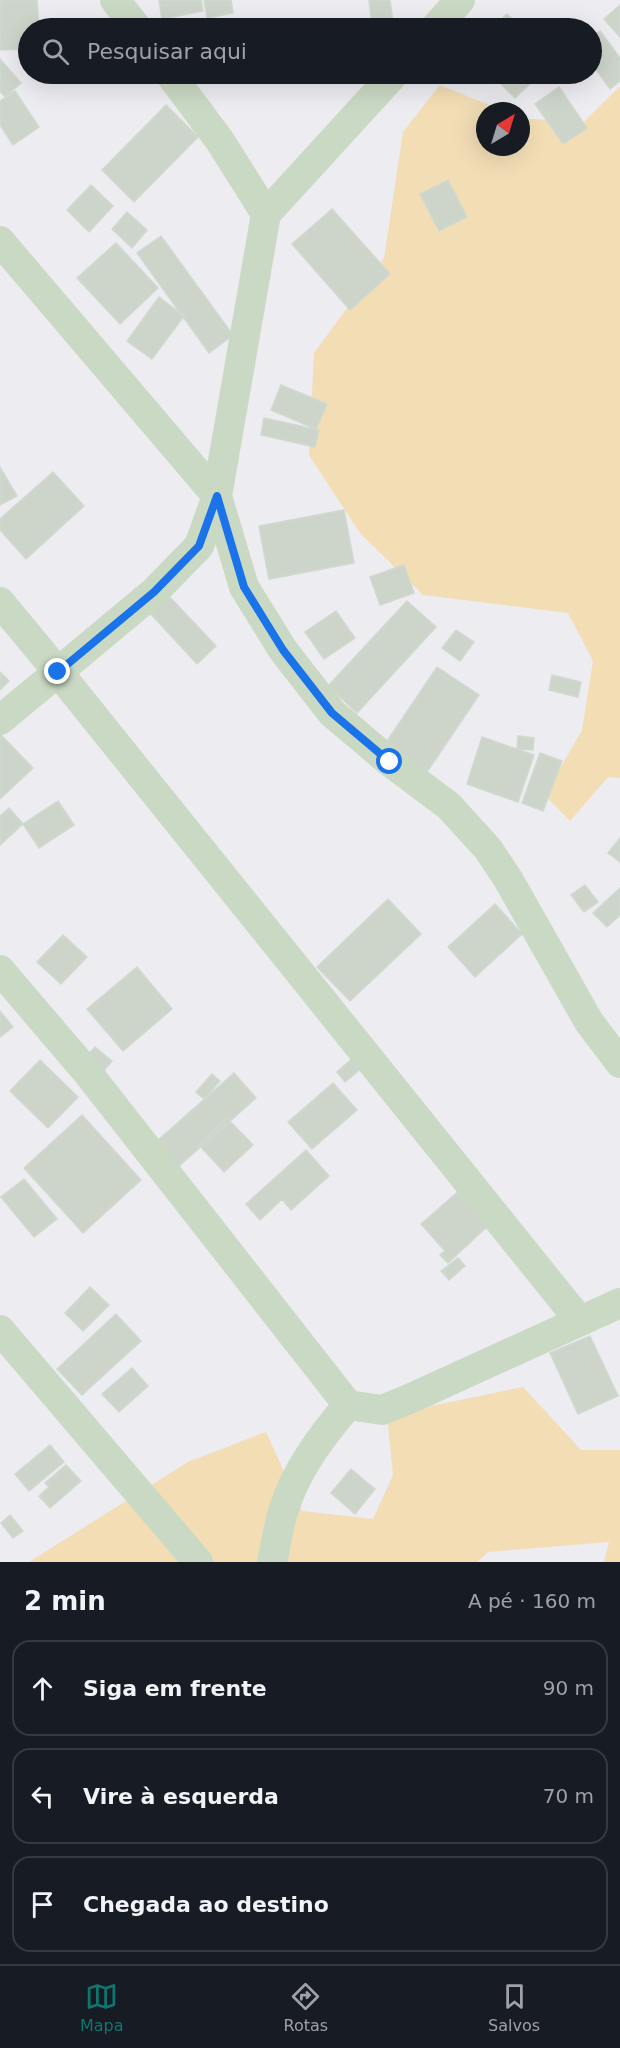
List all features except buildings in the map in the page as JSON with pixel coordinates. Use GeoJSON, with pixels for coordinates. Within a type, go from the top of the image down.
{"type":"FeatureCollection","features":[{"type":"Feature","properties":{"kind":"street"},"geometry":{"type":"LineString","coordinates":[[115,0],[129,18]]}},
{"type":"Feature","properties":{"kind":"street"},"geometry":{"type":"LineString","coordinates":[[444,18],[460,0]]}},
{"type":"Feature","properties":{"kind":"street"},"geometry":{"type":"LineString","coordinates":[[177,84],[220,141],[266,214]]}},
{"type":"Feature","properties":{"kind":"street"},"geometry":{"type":"LineString","coordinates":[[0,720],[154,592],[199,546],[217,496],[266,214],[385,84]]}},
{"type":"Feature","properties":{"kind":"street"},"geometry":{"type":"LineString","coordinates":[[0,241],[217,496],[244,587],[283,650],[332,713],[390,762],[449,806],[488,849],[508,879],[589,1022],[620,1063]]}},
{"type":"Feature","properties":{"kind":"street"},"geometry":{"type":"LineString","coordinates":[[0,602],[580,1321]]}},
{"type":"Feature","properties":{"kind":"street"},"geometry":{"type":"LineString","coordinates":[[0,970],[94,1081],[348,1405],[382,1410],[620,1303]]}},
{"type":"Feature","properties":{"kind":"street"},"geometry":{"type":"LineString","coordinates":[[0,1330],[198,1562]]}},
{"type":"Feature","properties":{"kind":"street"},"geometry":{"type":"LineString","coordinates":[[272,1562],[283,1511],[295,1480],[321,1438],[348,1405]]}},
{"type":"Feature","properties":{"kind":"shaded area"},"geometry":{"type":"Polygon","coordinates":[[[440,85],[482,102],[476,102],[476,156],[530,156],[530,119],[583,123],[620,86],[620,778],[608,777],[570,821],[545,795],[582,730],[593,661],[568,613],[423,595],[360,533],[309,455],[314,353],[384,258],[403,132],[440,85]]]}},
{"type":"Feature","properties":{"kind":"shaded area"},"geometry":{"type":"Polygon","coordinates":[[[523,1387],[581,1450],[620,1450],[620,1562],[604,1562],[609,1542],[488,1552],[477,1562],[29,1562],[188,1462],[266,1432],[302,1511],[373,1519],[393,1475],[387,1415],[523,1387]]]}},
{"type":"Feature","properties":{"kind":"route"},"geometry":{"type":"LineString","coordinates":[[58,672],[154,592],[199,546],[217,496],[244,587],[283,650],[332,713],[390,762]]}}]}
